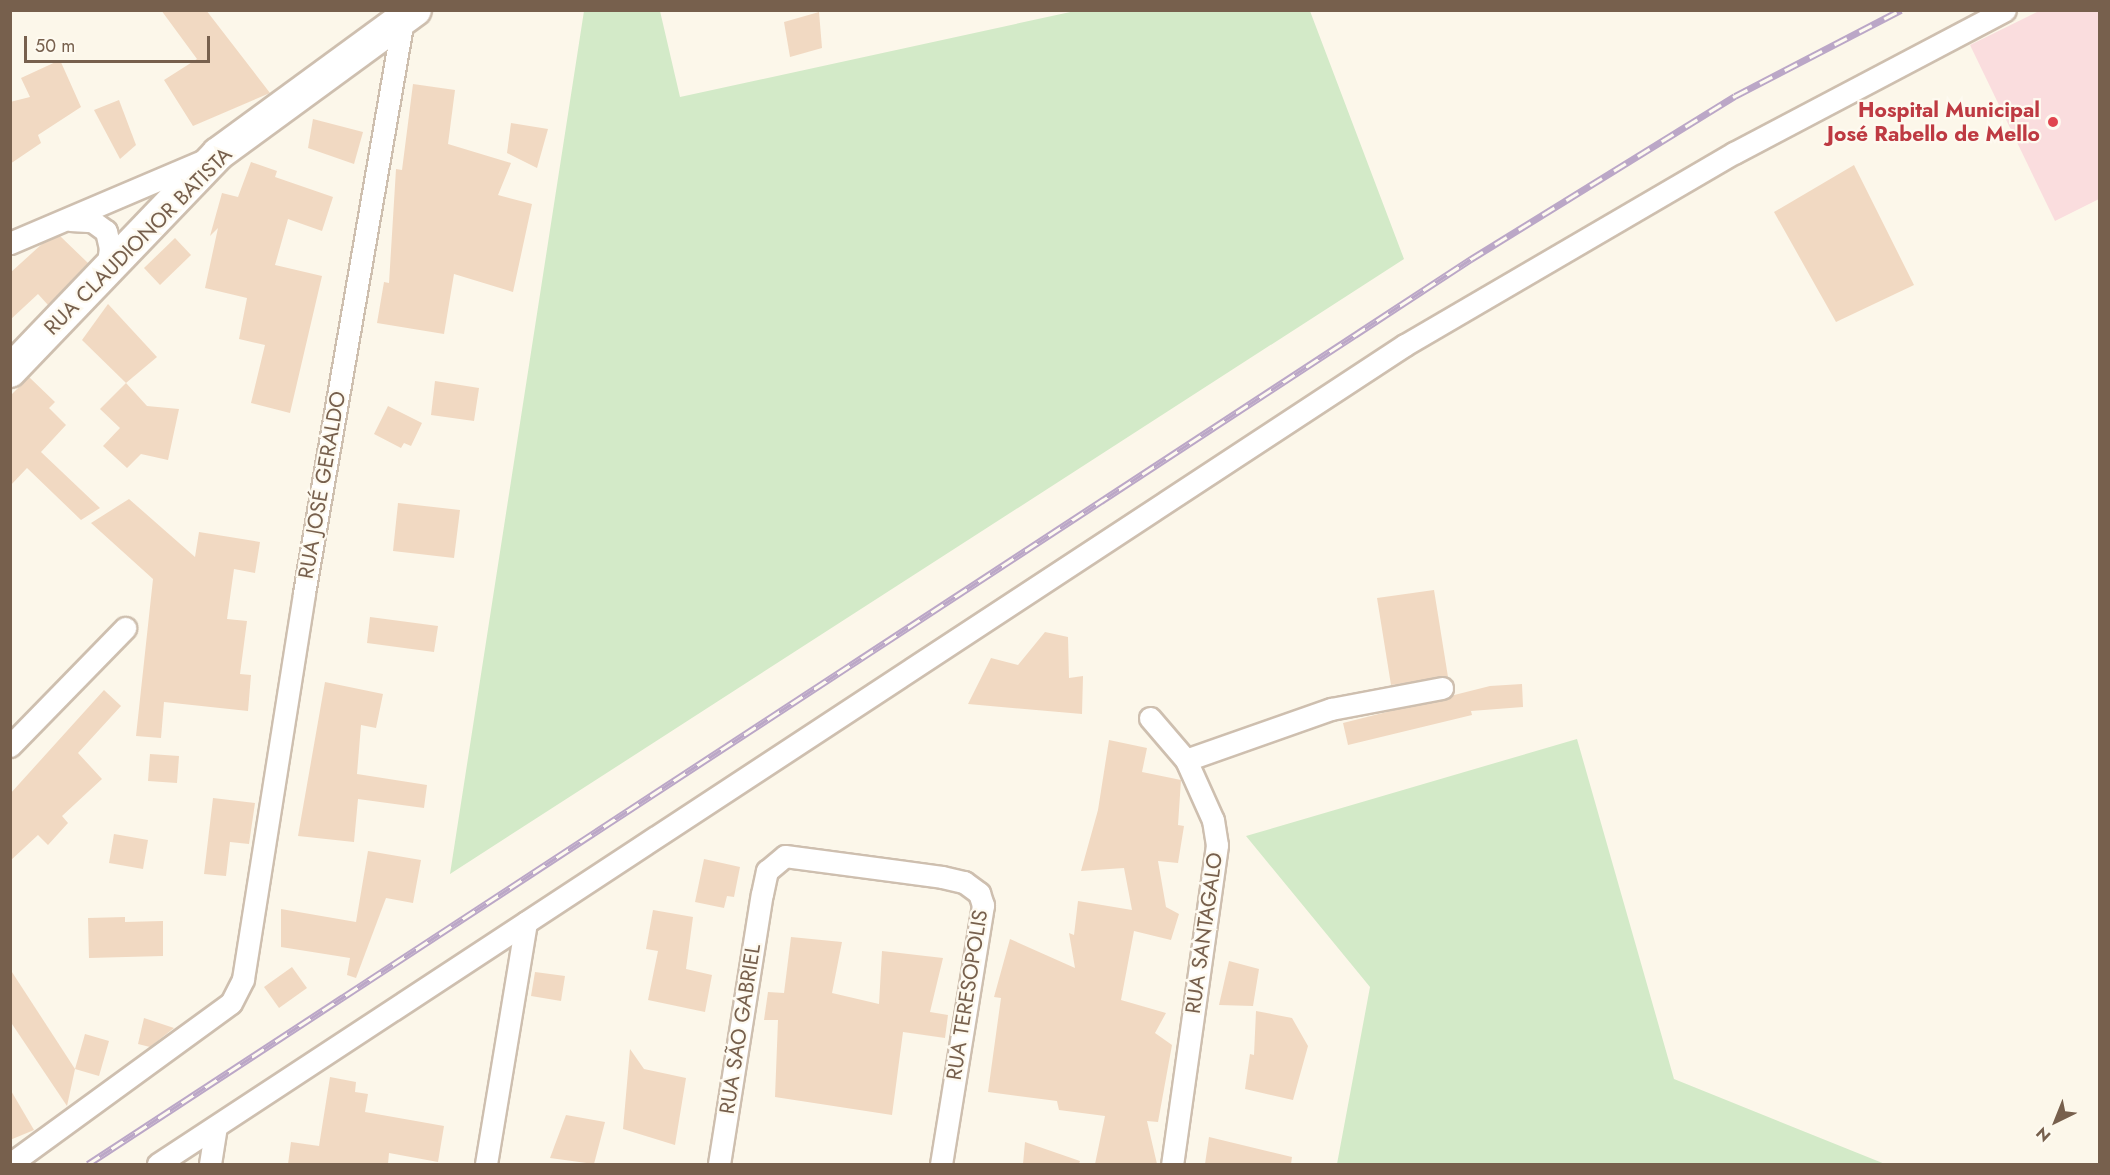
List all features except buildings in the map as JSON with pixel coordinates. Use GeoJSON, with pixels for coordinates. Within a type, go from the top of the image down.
{"type":"FeatureCollection","features":[{"type":"Feature","properties":{"kind":"main road","name":"RUA CLAUDIONOR BATISTA"},"geometry":{"type":"LineString","coordinates":[[10,371],[218,154],[409,15]]}},
{"type":"Feature","properties":{"kind":"street"},"geometry":{"type":"LineString","coordinates":[[158,1164],[1405,345],[1734,153],[1999,14]]}},
{"type":"Feature","properties":{"kind":"street","name":"RUA JOSÉ GERALDO"},"geometry":{"type":"LineString","coordinates":[[10,1164],[231,1003],[243,979],[249,953],[304,593],[409,15]]}},
{"type":"Feature","properties":{"kind":"street"},"geometry":{"type":"LineString","coordinates":[[10,243],[218,154]]}},
{"type":"Feature","properties":{"kind":"street"},"geometry":{"type":"LineString","coordinates":[[60,222],[92,220],[106,231],[110,248],[107,270]]}},
{"type":"Feature","properties":{"kind":"street"},"geometry":{"type":"LineString","coordinates":[[10,746],[125,628]]}},
{"type":"Feature","properties":{"kind":"street"},"geometry":{"type":"LineString","coordinates":[[1186,760],[1331,709],[1442,688]]}},
{"type":"Feature","properties":{"kind":"street","name":"RUA SANTAGALO"},"geometry":{"type":"LineString","coordinates":[[1150,718],[1186,760],[1213,820],[1217,845],[1172,1164]]}},
{"type":"Feature","properties":{"kind":"street","name":"RUA TERESOPOLIS"},"geometry":{"type":"LineString","coordinates":[[762,894],[767,871],[785,856],[942,877],[964,882],[979,893],[983,905],[941,1164]]}},
{"type":"Feature","properties":{"kind":"street","name":"RUA SÃO GABRIEL"},"geometry":{"type":"LineString","coordinates":[[719,1164],[762,894]]}},
{"type":"Feature","properties":{"kind":"street"},"geometry":{"type":"LineString","coordinates":[[486,1164],[526,922]]}},
{"type":"Feature","properties":{"kind":"street"},"geometry":{"type":"LineString","coordinates":[[210,1164],[216,1128]]}},
{"type":"Feature","properties":{"kind":"shaded area","name":"Hospital Municipal José Rabello de Mello"},"geometry":{"type":"Polygon","coordinates":[[[2041,10],[2099,11],[2099,199],[2055,221],[1970,45],[2041,10]]]}},
{"type":"Feature","properties":{"kind":"green space"},"geometry":{"type":"Polygon","coordinates":[[[584,11],[660,11],[680,97],[1075,11],[1310,11],[1404,259],[450,874],[584,11]]]}},
{"type":"Feature","properties":{"kind":"green space"},"geometry":{"type":"Polygon","coordinates":[[[1577,739],[1674,1079],[1885,1164],[1337,1164],[1370,987],[1246,836],[1577,739]]]}},
{"type":"Feature","properties":{"kind":"railway"},"geometry":{"type":"LineString","coordinates":[[88,1164],[1471,259],[1735,96],[1901,10]]}},
{"type":"Feature","properties":{"kind":"place","name":"Hospital Municipal José Rabello de Mello"},"geometry":{"type":"Point","coordinates":[2053,122]}}]}
